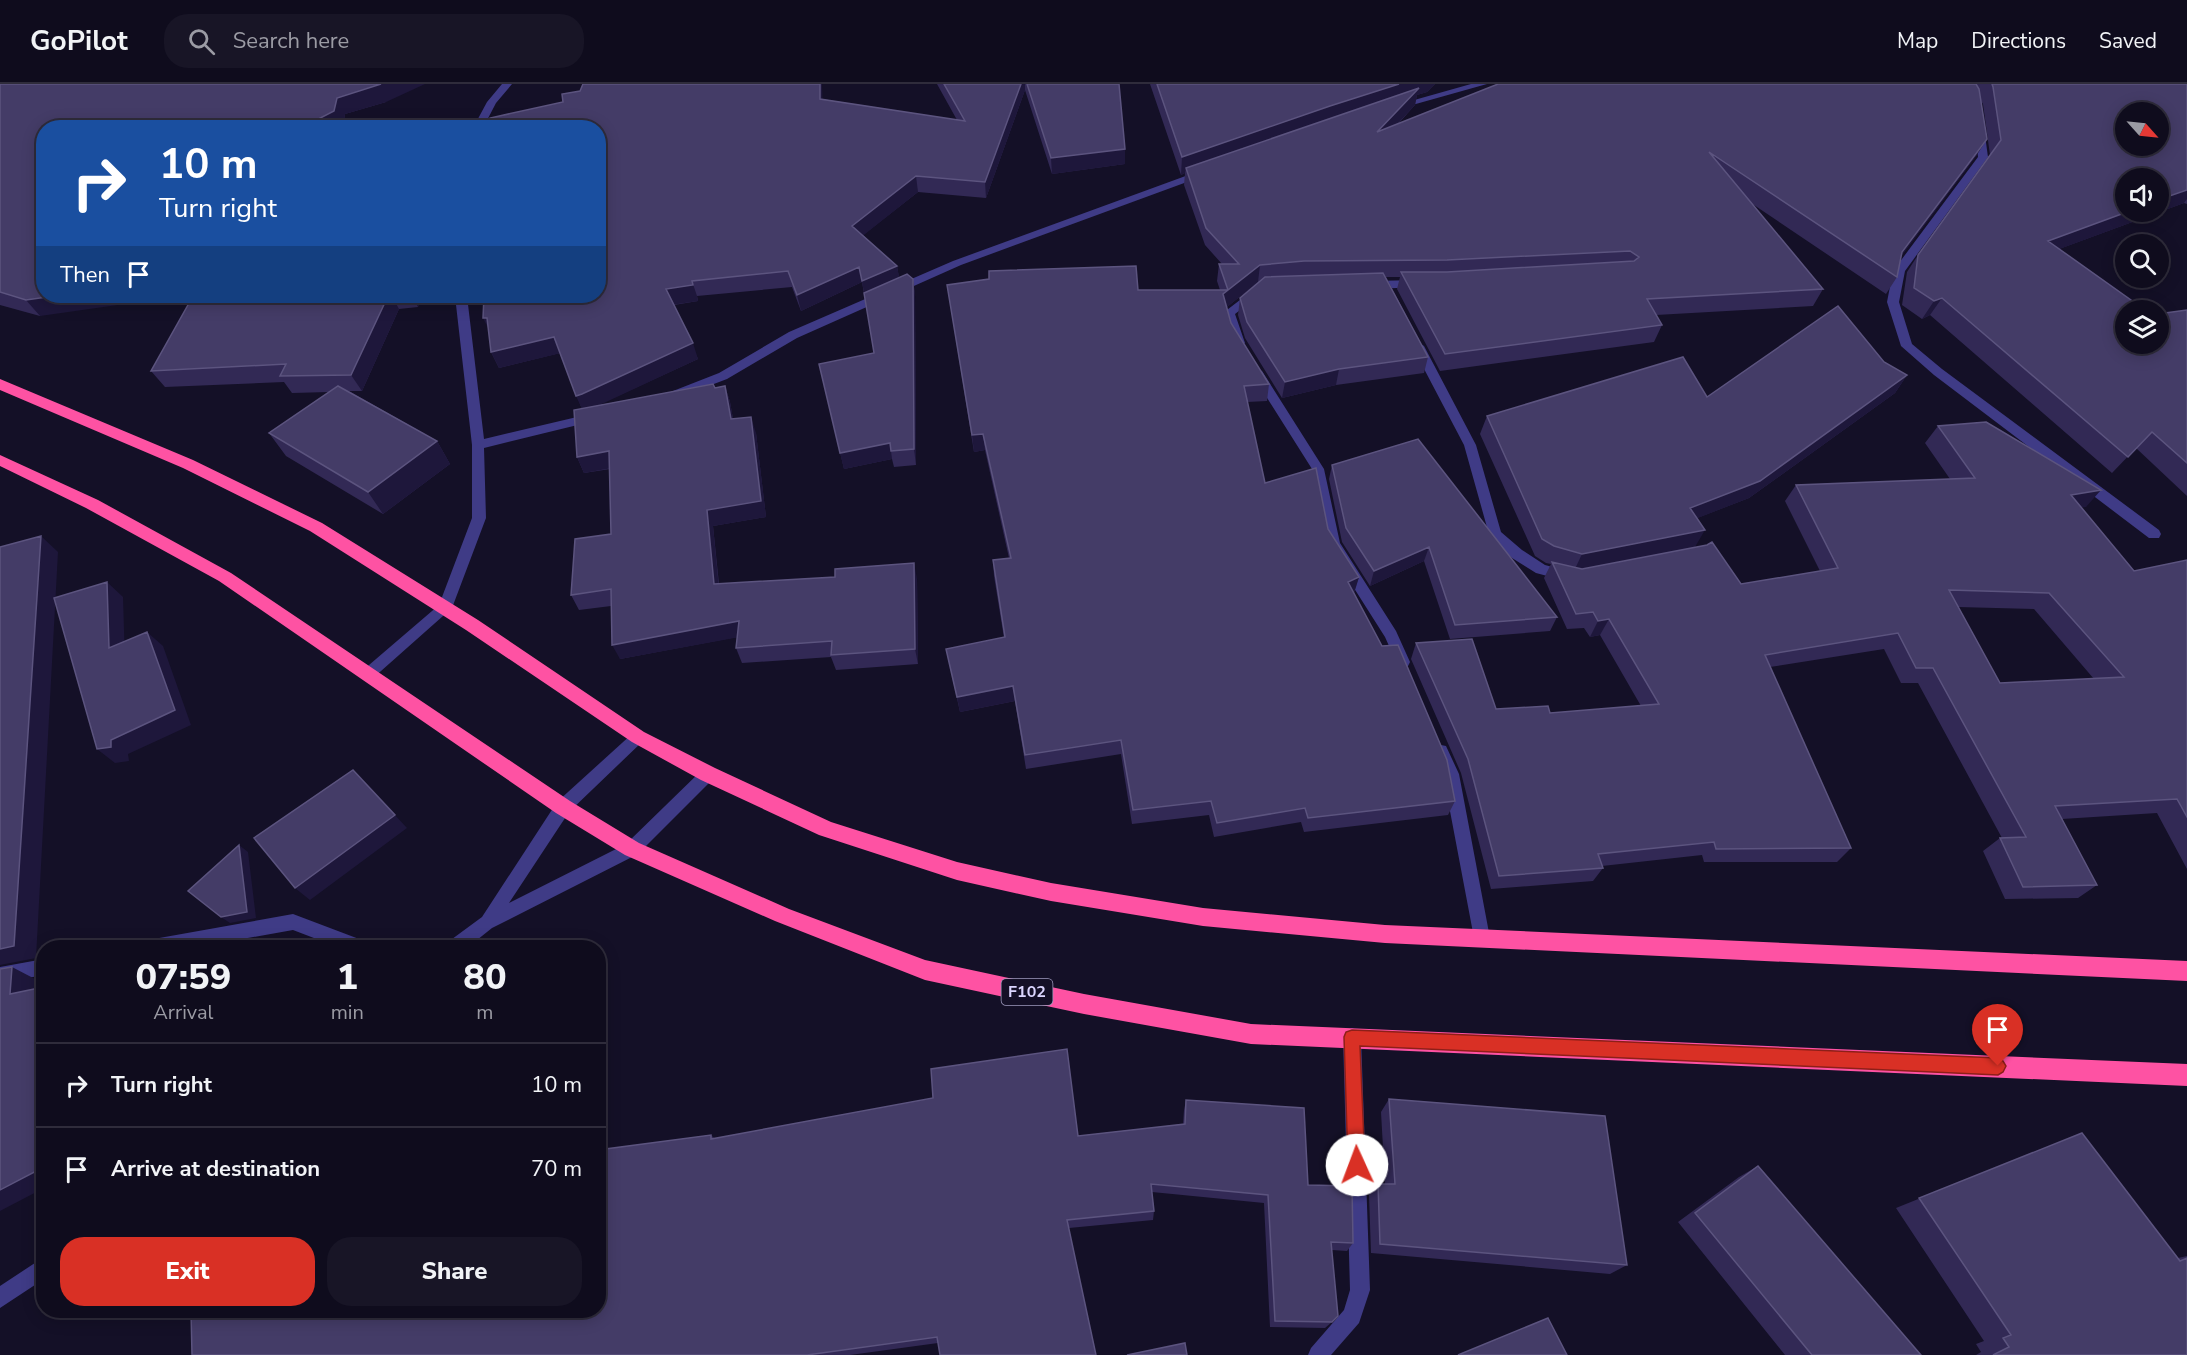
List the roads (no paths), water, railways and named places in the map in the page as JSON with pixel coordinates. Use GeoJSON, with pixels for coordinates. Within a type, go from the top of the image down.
{"type":"FeatureCollection","features":[{"type":"Feature","properties":{"kind":"highway"},"geometry":{"type":"LineString","coordinates":[[0,384],[188,464],[316,527],[445,608],[638,737],[708,774],[826,829],[957,871],[1051,892],[1203,916],[1385,934],[2187,970]]}},
{"type":"Feature","properties":{"kind":"highway","name":"F102"},"geometry":{"type":"LineString","coordinates":[[0,460],[92,504],[225,577],[563,807],[632,849],[782,915],[925,970],[1084,1004],[1251,1034],[2187,1075]]}},
{"type":"Feature","properties":{"kind":"street"},"geometry":{"type":"LineString","coordinates":[[482,120],[492,102],[507,84]]}},
{"type":"Feature","properties":{"kind":"street"},"geometry":{"type":"LineString","coordinates":[[1382,111],[1412,101],[1482,84]]}},
{"type":"Feature","properties":{"kind":"street"},"geometry":{"type":"LineString","coordinates":[[1977,116],[1983,158],[1899,271],[1893,302],[1907,346],[1938,372],[2154,534]]}},
{"type":"Feature","properties":{"kind":"street"},"geometry":{"type":"LineString","coordinates":[[660,399],[723,376],[793,335],[957,263],[1219,168]]}},
{"type":"Feature","properties":{"kind":"street"},"geometry":{"type":"LineString","coordinates":[[1354,285],[1389,290],[1431,283]]}},
{"type":"Feature","properties":{"kind":"street"},"geometry":{"type":"LineString","coordinates":[[1270,287],[1259,288],[1229,313],[1237,339],[1318,469],[1333,544],[1391,635],[1410,678]]}},
{"type":"Feature","properties":{"kind":"street"},"geometry":{"type":"LineString","coordinates":[[367,675],[445,608],[480,518],[478,446],[462,303]]}},
{"type":"Feature","properties":{"kind":"street"},"geometry":{"type":"LineString","coordinates":[[1412,335],[1470,445],[1496,534],[1517,554],[1541,569],[1574,578]]}},
{"type":"Feature","properties":{"kind":"street"},"geometry":{"type":"LineString","coordinates":[[478,446],[604,414]]}},
{"type":"Feature","properties":{"kind":"street"},"geometry":{"type":"LineString","coordinates":[[486,923],[563,807],[638,737]]}},
{"type":"Feature","properties":{"kind":"street"},"geometry":{"type":"LineString","coordinates":[[1437,742],[1451,774],[1482,938]]}},
{"type":"Feature","properties":{"kind":"street"},"geometry":{"type":"LineString","coordinates":[[464,940],[486,923],[632,849],[708,774]]}},
{"type":"Feature","properties":{"kind":"street"},"geometry":{"type":"LineString","coordinates":[[192,940],[292,922],[340,940]]}},
{"type":"Feature","properties":{"kind":"street"},"geometry":{"type":"LineString","coordinates":[[0,975],[36,968]]}},
{"type":"Feature","properties":{"kind":"street"},"geometry":{"type":"LineString","coordinates":[[1318,1355],[1353,1316],[1360,1290],[1352,1037]]}},
{"type":"Feature","properties":{"kind":"street"},"geometry":{"type":"LineString","coordinates":[[0,1298],[36,1273]]}}]}
